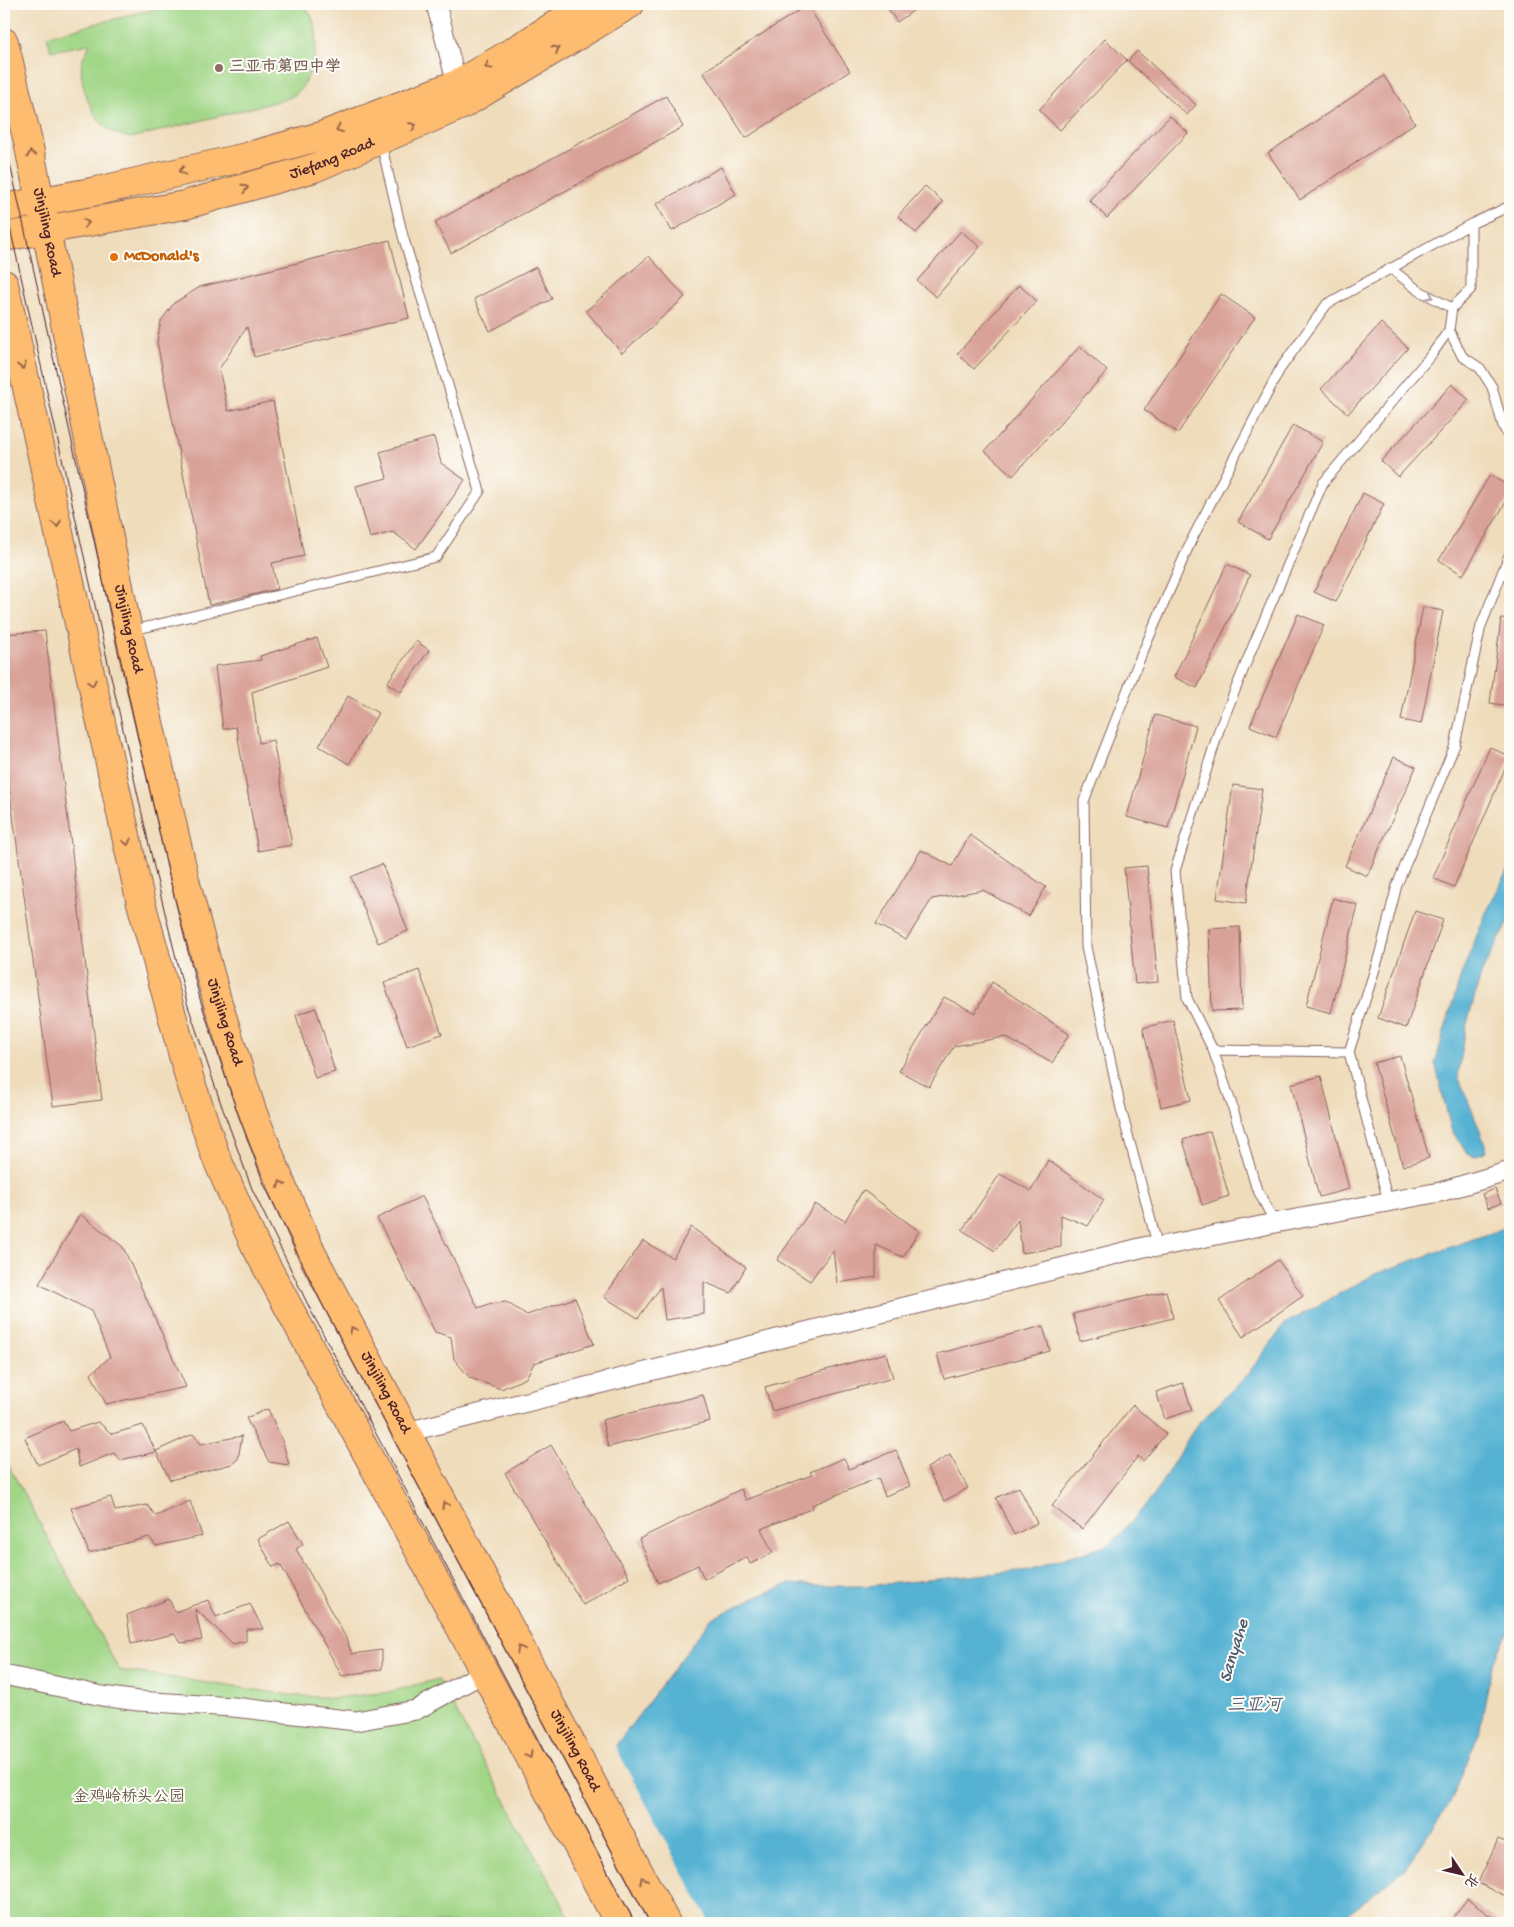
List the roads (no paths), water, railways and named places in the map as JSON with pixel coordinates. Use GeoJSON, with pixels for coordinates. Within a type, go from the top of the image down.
{"type":"FeatureCollection","features":[{"type":"Feature","properties":{"kind":"main road","name":"Jiefang Road"},"geometry":{"type":"LineString","coordinates":[[4,208],[40,202],[246,157],[321,136],[457,84],[589,4]]}},
{"type":"Feature","properties":{"kind":"main road","name":"Jiefang Road"},"geometry":{"type":"LineString","coordinates":[[4,237],[185,205],[314,168],[462,105],[630,4]]}},
{"type":"Feature","properties":{"kind":"main road","name":"Jinjiling Road"},"geometry":{"type":"LineString","coordinates":[[4,42],[28,142],[128,631],[186,884],[217,1000],[252,1111],[284,1191],[315,1260],[666,1923]]}},
{"type":"Feature","properties":{"kind":"main road"},"geometry":{"type":"LineString","coordinates":[[4,284],[140,899],[189,1077],[216,1157],[254,1243],[619,1923]]}},
{"type":"Feature","properties":{"kind":"street"},"geometry":{"type":"LineString","coordinates":[[436,4],[457,84]]}},
{"type":"Feature","properties":{"kind":"street"},"geometry":{"type":"LineString","coordinates":[[407,1432],[1148,1246],[1158,1247],[1440,1192],[1510,1171]]}},
{"type":"Feature","properties":{"kind":"street"},"geometry":{"type":"LineString","coordinates":[[4,1675],[102,1696],[138,1701],[233,1707],[356,1721],[416,1710],[485,1672]]}},
{"type":"Feature","properties":{"kind":"lane"},"geometry":{"type":"LineString","coordinates":[[128,631],[436,557],[480,491],[403,236],[380,140]]}},
{"type":"Feature","properties":{"kind":"lane"},"geometry":{"type":"LineString","coordinates":[[1158,1247],[1121,1109],[1086,947],[1084,801],[1138,663],[1191,541],[1280,369],[1328,304],[1471,224],[1510,206]]}},
{"type":"Feature","properties":{"kind":"lane"},"geometry":{"type":"LineString","coordinates":[[1275,1223],[1256,1187],[1213,1050],[1187,998],[1175,872],[1219,730],[1254,641],[1323,483],[1432,354],[1448,330],[1452,308],[1471,289],[1471,224]]}},
{"type":"Feature","properties":{"kind":"lane"},"geometry":{"type":"LineString","coordinates":[[1390,268],[1418,290],[1452,308]]}},
{"type":"Feature","properties":{"kind":"lane"},"geometry":{"type":"LineString","coordinates":[[1448,330],[1462,356],[1480,368],[1492,387],[1503,426],[1510,440]]}},
{"type":"Feature","properties":{"kind":"lane"},"geometry":{"type":"LineString","coordinates":[[1388,1201],[1349,1052],[1379,956],[1397,885],[1455,745],[1481,626],[1510,553]]}},
{"type":"Feature","properties":{"kind":"lane"},"geometry":{"type":"LineString","coordinates":[[1213,1050],[1349,1052]]}},
{"type":"Feature","properties":{"kind":"water"},"geometry":{"type":"Polygon","coordinates":[[[1510,865],[1510,919],[1482,971],[1466,1027],[1458,1076],[1487,1151],[1474,1156],[1466,1152],[1451,1129],[1435,1063],[1461,975],[1486,913],[1510,865]]]}},
{"type":"Feature","properties":{"kind":"water","name":"三亚河"},"geometry":{"type":"Polygon","coordinates":[[[1510,1226],[1510,1629],[1492,1666],[1479,1733],[1451,1801],[1404,1870],[1341,1919],[1333,1923],[557,1923],[579,1915],[577,1797],[711,1619],[756,1597],[789,1584],[866,1586],[1029,1570],[1111,1544],[1152,1498],[1197,1424],[1247,1375],[1286,1323],[1375,1274],[1510,1226]]]}},
{"type":"Feature","properties":{"kind":"tram line"},"geometry":{"type":"LineString","coordinates":[[4,137],[168,872],[200,999],[233,1100],[264,1184],[320,1300],[650,1923]]}},
{"type":"Feature","properties":{"kind":"tram line"},"geometry":{"type":"LineString","coordinates":[[4,201],[156,876],[187,1003],[252,1189],[310,1309],[635,1923]]}},
{"type":"Feature","properties":{"kind":"place","name":"三亚市第四中学"},"geometry":{"type":"Point","coordinates":[219,68]}},
{"type":"Feature","properties":{"kind":"place","name":"McDonald's"},"geometry":{"type":"Point","coordinates":[114,257]}},
{"type":"Feature","properties":{"kind":"water label","name":"Sanyahe"},"geometry":{"type":"Point","coordinates":[1235,1651]}},
{"type":"Feature","properties":{"kind":"park label","name":"金鸡岭桥头公园"},"geometry":{"type":"Point","coordinates":[129,1798]}}]}
